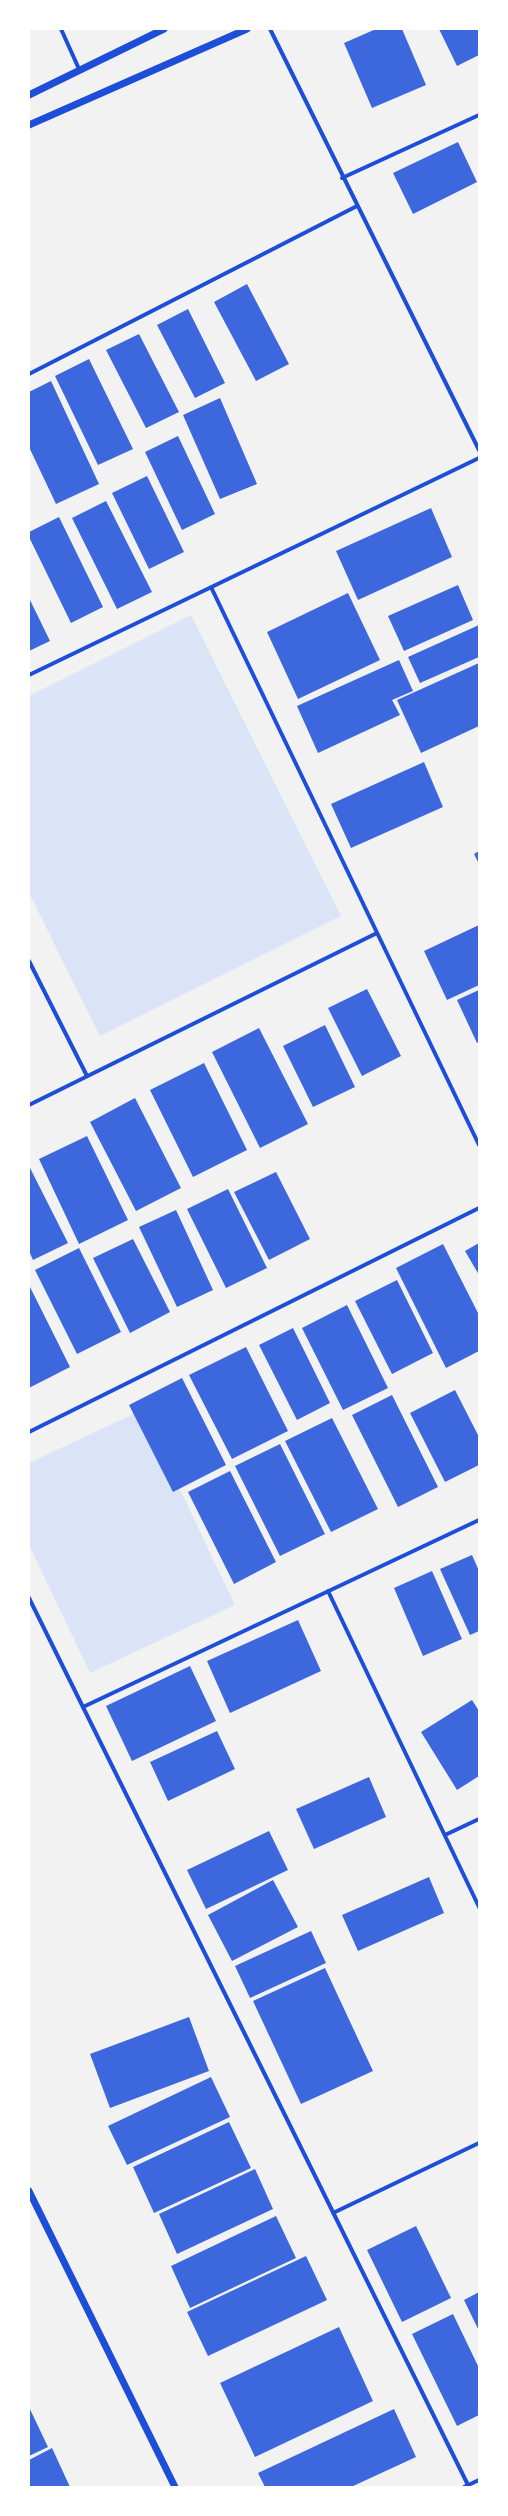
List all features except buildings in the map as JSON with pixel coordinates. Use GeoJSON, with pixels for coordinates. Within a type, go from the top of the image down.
{"type":"FeatureCollection","features":[{"type":"Feature","properties":{"kind":"street"},"geometry":{"type":"LineString","coordinates":[[61,29],[80,69]]}},
{"type":"Feature","properties":{"kind":"street"},"geometry":{"type":"LineString","coordinates":[[29,95],[164,29]]}},
{"type":"Feature","properties":{"kind":"street"},"geometry":{"type":"LineString","coordinates":[[29,125],[246,29]]}},
{"type":"Feature","properties":{"kind":"street"},"geometry":{"type":"LineString","coordinates":[[270,29],[342,178],[479,450]]}},
{"type":"Feature","properties":{"kind":"street"},"geometry":{"type":"LineString","coordinates":[[342,178],[479,115]]}},
{"type":"Feature","properties":{"kind":"street"},"geometry":{"type":"LineString","coordinates":[[29,374],[357,206]]}},
{"type":"Feature","properties":{"kind":"street"},"geometry":{"type":"LineString","coordinates":[[29,675],[479,458]]}},
{"type":"Feature","properties":{"kind":"street"},"geometry":{"type":"LineString","coordinates":[[211,587],[479,1145]]}},
{"type":"Feature","properties":{"kind":"street"},"geometry":{"type":"LineString","coordinates":[[29,1104],[377,933]]}},
{"type":"Feature","properties":{"kind":"street"},"geometry":{"type":"LineString","coordinates":[[29,961],[87,1076]]}},
{"type":"Feature","properties":{"kind":"street"},"geometry":{"type":"LineString","coordinates":[[29,1432],[479,1208]]}},
{"type":"Feature","properties":{"kind":"street"},"geometry":{"type":"LineString","coordinates":[[83,1707],[479,1520]]}},
{"type":"Feature","properties":{"kind":"street"},"geometry":{"type":"LineString","coordinates":[[328,1591],[479,1907]]}},
{"type":"Feature","properties":{"kind":"street"},"geometry":{"type":"LineString","coordinates":[[29,1598],[466,2486],[479,2480]]}},
{"type":"Feature","properties":{"kind":"street"},"geometry":{"type":"LineString","coordinates":[[445,1836],[479,1819]]}},
{"type":"Feature","properties":{"kind":"street"},"geometry":{"type":"LineString","coordinates":[[333,2214],[479,2144]]}},
{"type":"Feature","properties":{"kind":"street"},"geometry":{"type":"LineString","coordinates":[[29,2191],[175,2487]]}},
{"type":"Feature","properties":{"kind":"shaded area"},"geometry":{"type":"Polygon","coordinates":[[[191,615],[341,916],[100,1036],[29,893],[29,696],[191,615]]]}},
{"type":"Feature","properties":{"kind":"shaded area"},"geometry":{"type":"Polygon","coordinates":[[[142,1410],[235,1605],[90,1673],[29,1545],[29,1463],[142,1410]]]}}]}
